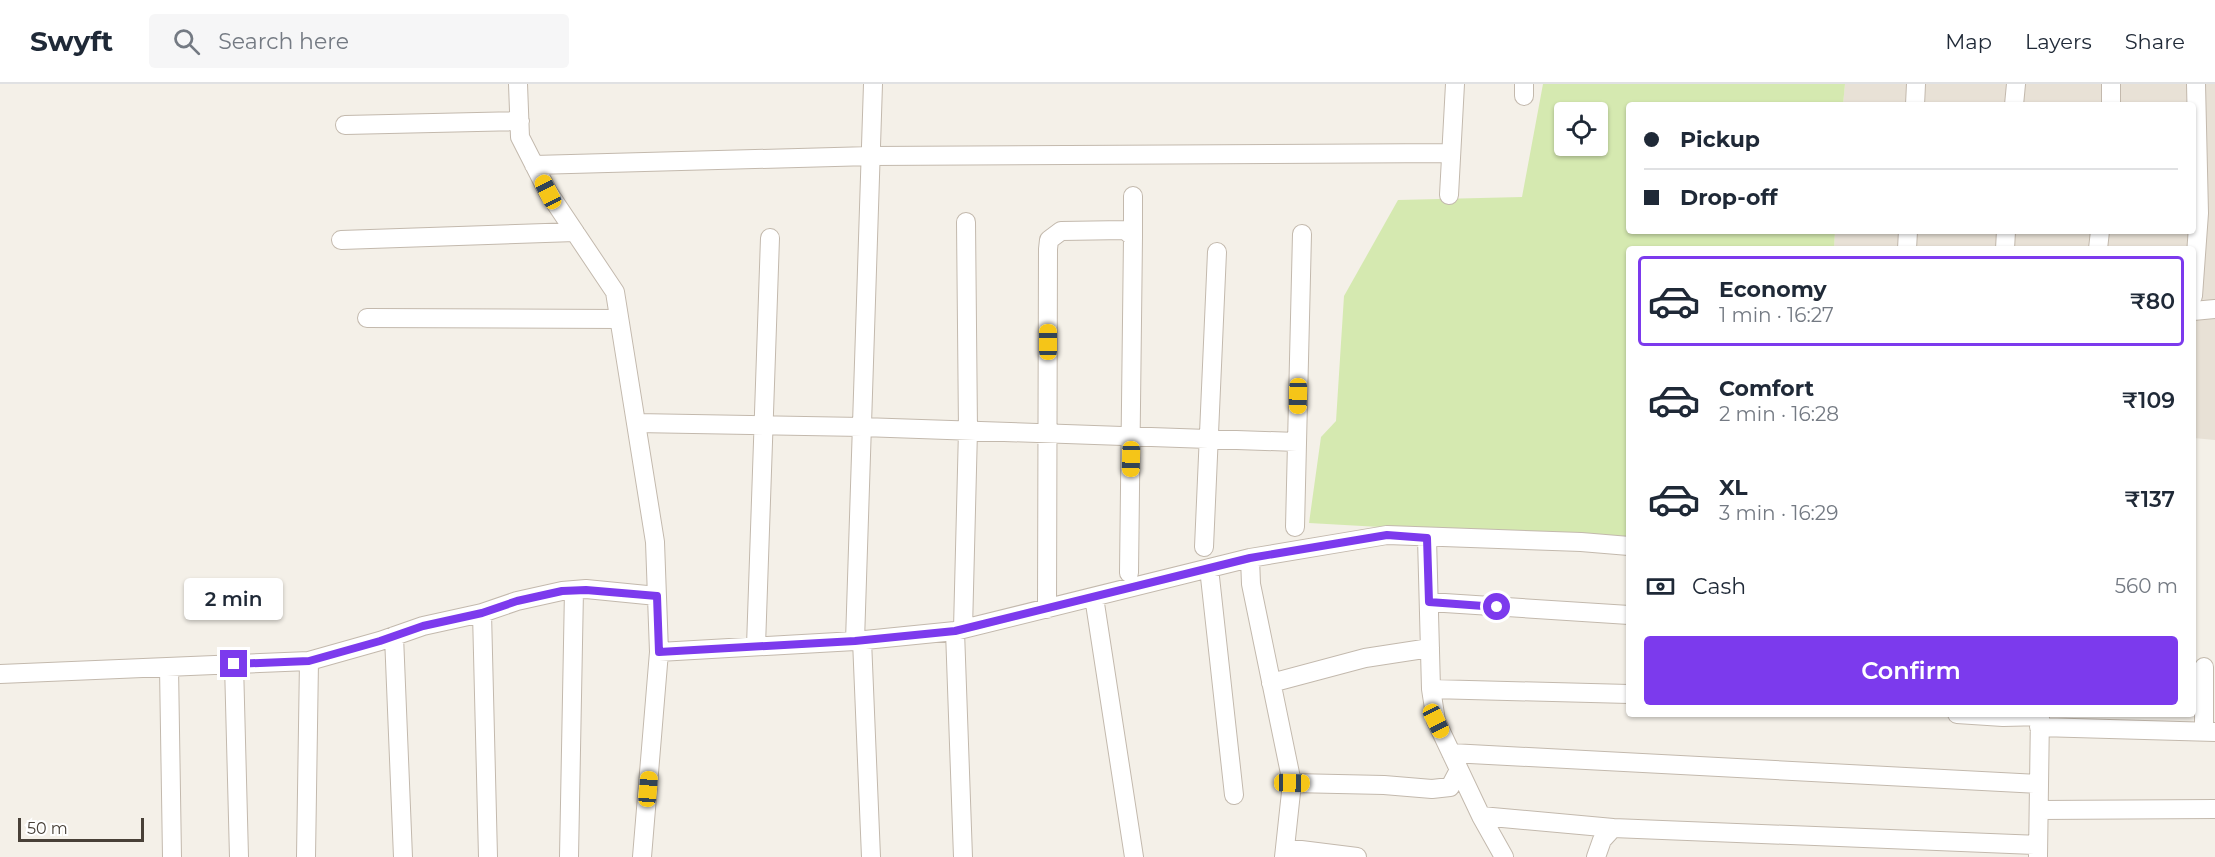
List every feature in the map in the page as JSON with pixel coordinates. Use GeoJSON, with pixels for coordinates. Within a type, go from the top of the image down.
{"type":"FeatureCollection","features":[{"type":"Feature","properties":{"kind":"street"},"geometry":{"type":"LineString","coordinates":[[518,84],[520,137],[548,192],[615,292],[620,319],[655,542],[659,652],[642,857]]}},
{"type":"Feature","properties":{"kind":"street"},"geometry":{"type":"LineString","coordinates":[[871,857],[859,641],[862,427],[873,84]]}},
{"type":"Feature","properties":{"kind":"street"},"geometry":{"type":"LineString","coordinates":[[1449,195],[1455,84]]}},
{"type":"Feature","properties":{"kind":"street"},"geometry":{"type":"LineString","coordinates":[[1915,102],[1916,84]]}},
{"type":"Feature","properties":{"kind":"street"},"geometry":{"type":"LineString","coordinates":[[2014,102],[2016,84]]}},
{"type":"Feature","properties":{"kind":"street"},"geometry":{"type":"LineString","coordinates":[[2111,84],[2111,102]]}},
{"type":"Feature","properties":{"kind":"street"},"geometry":{"type":"LineString","coordinates":[[2196,84],[2199,213],[2196,254]]}},
{"type":"Feature","properties":{"kind":"street"},"geometry":{"type":"LineString","coordinates":[[345,126],[520,121]]}},
{"type":"Feature","properties":{"kind":"street"},"geometry":{"type":"LineString","coordinates":[[534,165],[871,156],[1451,153]]}},
{"type":"Feature","properties":{"kind":"street"},"geometry":{"type":"LineString","coordinates":[[1130,573],[1133,196]]}},
{"type":"Feature","properties":{"kind":"street"},"geometry":{"type":"LineString","coordinates":[[963,857],[959,630],[968,430],[966,222]]}},
{"type":"Feature","properties":{"kind":"street"},"geometry":{"type":"LineString","coordinates":[[1047,609],[1049,240],[1061,231],[1125,230],[1133,237]]}},
{"type":"Feature","properties":{"kind":"street"},"geometry":{"type":"LineString","coordinates":[[341,240],[574,232]]}},
{"type":"Feature","properties":{"kind":"street"},"geometry":{"type":"LineString","coordinates":[[1295,527],[1302,234]]}},
{"type":"Feature","properties":{"kind":"street"},"geometry":{"type":"LineString","coordinates":[[756,646],[770,238]]}},
{"type":"Feature","properties":{"kind":"street"},"geometry":{"type":"LineString","coordinates":[[1203,547],[1210,438],[1217,252]]}},
{"type":"Feature","properties":{"kind":"street"},"geometry":{"type":"LineString","coordinates":[[2196,311],[2215,309]]}},
{"type":"Feature","properties":{"kind":"street"},"geometry":{"type":"LineString","coordinates":[[367,318],[620,319]]}},
{"type":"Feature","properties":{"kind":"street"},"geometry":{"type":"LineString","coordinates":[[636,423],[968,430],[1297,442]]}},
{"type":"Feature","properties":{"kind":"street"},"geometry":{"type":"LineString","coordinates":[[659,652],[859,641],[959,630],[1250,558],[1387,535],[1626,546]]}},
{"type":"Feature","properties":{"kind":"street"},"geometry":{"type":"LineString","coordinates":[[1427,538],[1431,689],[1436,721],[1481,816],[1504,857]]}},
{"type":"Feature","properties":{"kind":"street"},"geometry":{"type":"LineString","coordinates":[[1250,558],[1251,584],[1292,783],[1284,853],[1357,857]]}},
{"type":"Feature","properties":{"kind":"street"},"geometry":{"type":"LineString","coordinates":[[1209,568],[1234,795]]}},
{"type":"Feature","properties":{"kind":"street"},"geometry":{"type":"LineString","coordinates":[[0,674],[309,661],[423,626],[482,613],[517,601],[574,590],[657,596]]}},
{"type":"Feature","properties":{"kind":"street"},"geometry":{"type":"LineString","coordinates":[[569,857],[574,590]]}},
{"type":"Feature","properties":{"kind":"street"},"geometry":{"type":"LineString","coordinates":[[1094,597],[1134,857]]}},
{"type":"Feature","properties":{"kind":"street"},"geometry":{"type":"LineString","coordinates":[[1429,602],[1626,615]]}},
{"type":"Feature","properties":{"kind":"street"},"geometry":{"type":"LineString","coordinates":[[482,613],[488,857]]}},
{"type":"Feature","properties":{"kind":"street"},"geometry":{"type":"LineString","coordinates":[[394,636],[403,857]]}},
{"type":"Feature","properties":{"kind":"street"},"geometry":{"type":"LineString","coordinates":[[1271,683],[1365,658],[1430,648]]}},
{"type":"Feature","properties":{"kind":"street"},"geometry":{"type":"LineString","coordinates":[[306,857],[309,661]]}},
{"type":"Feature","properties":{"kind":"street"},"geometry":{"type":"LineString","coordinates":[[234,664],[239,857]]}},
{"type":"Feature","properties":{"kind":"street"},"geometry":{"type":"LineString","coordinates":[[169,667],[172,857]]}},
{"type":"Feature","properties":{"kind":"street"},"geometry":{"type":"LineString","coordinates":[[2003,717],[2128,722],[2209,732],[2204,667]]}},
{"type":"Feature","properties":{"kind":"street"},"geometry":{"type":"LineString","coordinates":[[1431,689],[1626,694]]}},
{"type":"Feature","properties":{"kind":"street"},"geometry":{"type":"LineString","coordinates":[[1481,816],[1613,828],[2037,851],[2040,719]]}},
{"type":"Feature","properties":{"kind":"street"},"geometry":{"type":"LineString","coordinates":[[1451,753],[2039,784]]}},
{"type":"Feature","properties":{"kind":"street"},"geometry":{"type":"LineString","coordinates":[[1292,783],[1384,785],[1432,789],[1450,787],[1459,770]]}},
{"type":"Feature","properties":{"kind":"street"},"geometry":{"type":"LineString","coordinates":[[2039,810],[2215,809]]}},
{"type":"Feature","properties":{"kind":"street"},"geometry":{"type":"LineString","coordinates":[[1596,857],[1602,840],[1613,828]]}},
{"type":"Feature","properties":{"kind":"shaded area"},"geometry":{"type":"Polygon","coordinates":[[[1845,84],[2215,84],[2215,440],[2196,438],[2196,246],[1834,246],[1835,234],[2196,234],[2196,102],[1843,102],[1845,84]]]}},
{"type":"Feature","properties":{"kind":"green space"},"geometry":{"type":"Polygon","coordinates":[[[1543,84],[1845,84],[1843,102],[1626,102],[1626,234],[1835,234],[1834,246],[1626,246],[1626,541],[1309,523],[1321,437],[1336,421],[1344,296],[1398,200],[1522,197],[1543,84]]]}},
{"type":"Feature","properties":{"kind":"route"},"geometry":{"type":"LineString","coordinates":[[234,664],[309,661],[423,626],[562,591],[611,591],[657,596],[659,652],[855,641],[955,631],[1250,558],[1387,535],[1427,538],[1429,602],[1497,607]]}}]}
